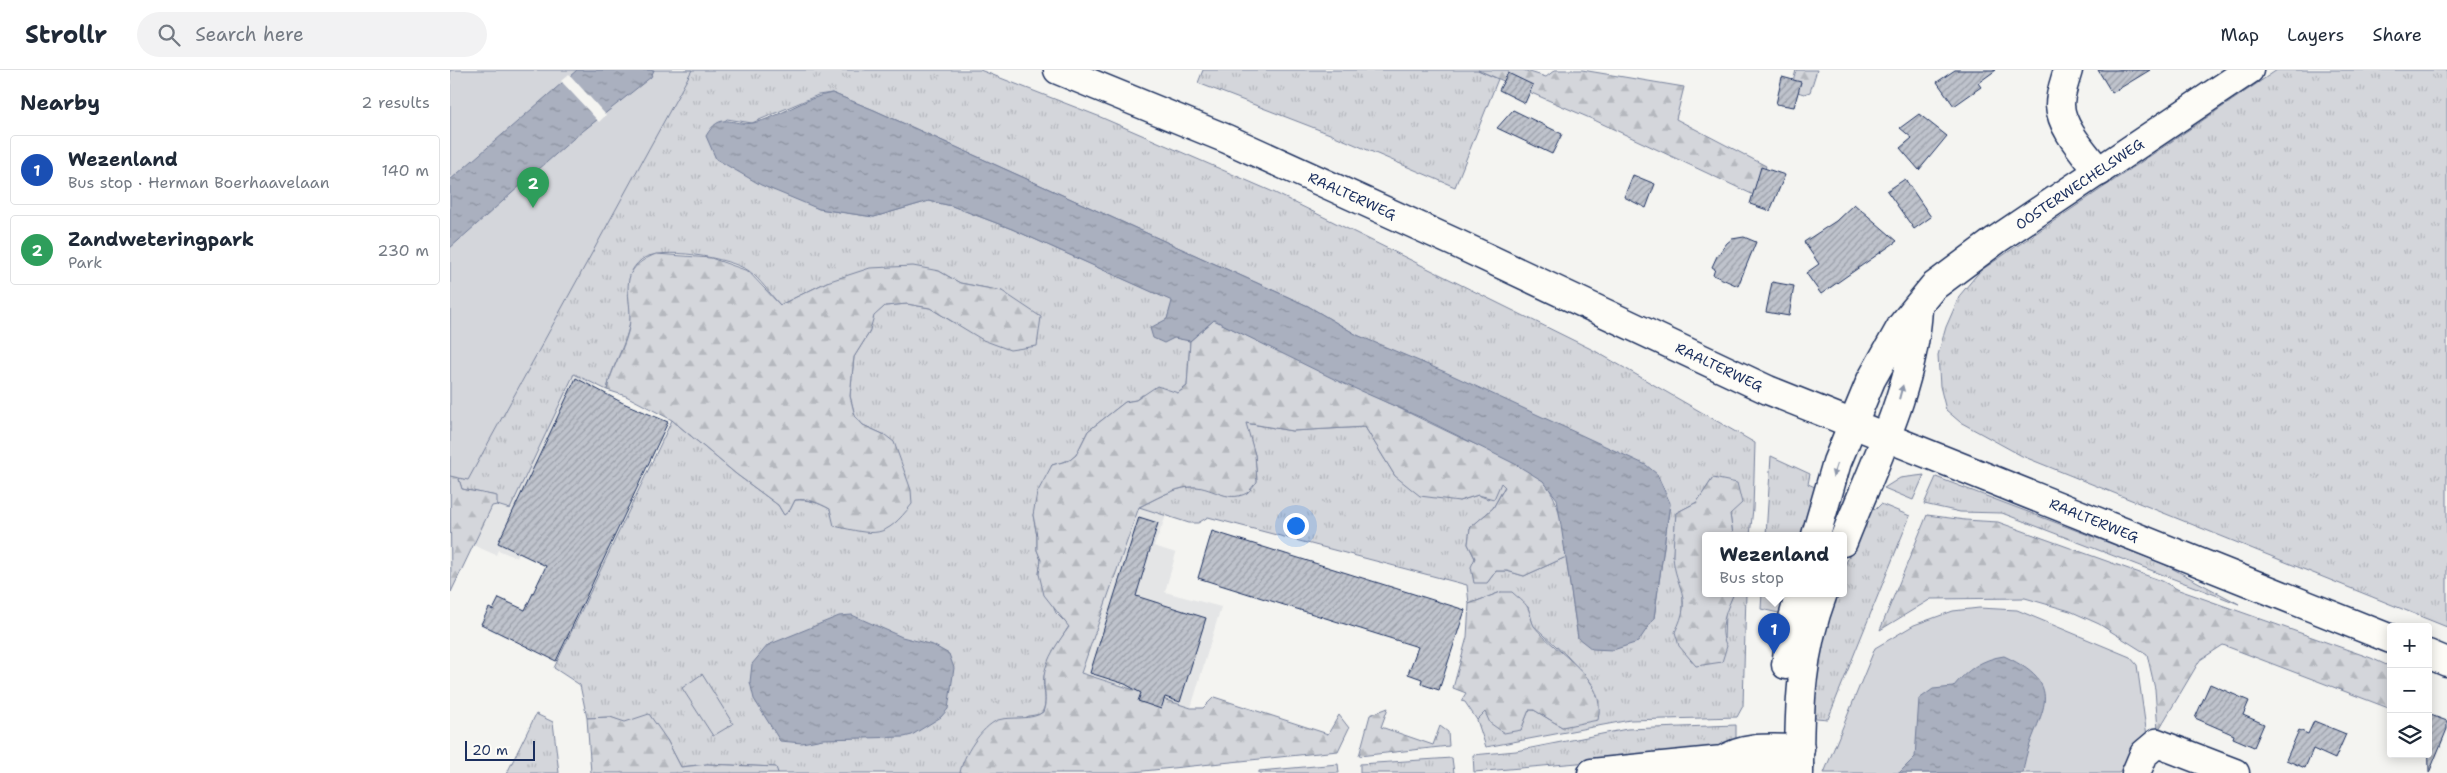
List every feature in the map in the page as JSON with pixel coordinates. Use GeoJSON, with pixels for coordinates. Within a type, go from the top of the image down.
{"type":"FeatureCollection","features":[{"type":"Feature","properties":{"kind":"street","name":"RAALTERWEG"},"geometry":{"type":"LineString","coordinates":[[1058,70],[1227,139],[1458,244],[1759,386],[2387,638]]}},
{"type":"Feature","properties":{"kind":"street"},"geometry":{"type":"LineString","coordinates":[[2068,70],[2061,99],[2062,115],[2070,131],[2099,172]]}},
{"type":"Feature","properties":{"kind":"street","name":"OOSTERWECHELSWEG"},"geometry":{"type":"LineString","coordinates":[[1817,532],[1836,468],[1852,424],[1878,367],[1902,325],[1933,287],[1950,272],[2249,70]]}},
{"type":"Feature","properties":{"kind":"street"},"geometry":{"type":"LineString","coordinates":[[1847,532],[1886,438],[1901,394],[1917,324],[1918,305]]}},
{"type":"Feature","properties":{"kind":"street"},"geometry":{"type":"LineString","coordinates":[[1791,763],[1786,664],[1793,618],[1799,597]]}},
{"type":"Feature","properties":{"kind":"street"},"geometry":{"type":"LineString","coordinates":[[1791,763],[1804,655],[1822,597]]}},
{"type":"Feature","properties":{"kind":"street"},"geometry":{"type":"LineString","coordinates":[[2432,656],[2447,662]]}},
{"type":"Feature","properties":{"kind":"street"},"geometry":{"type":"LineString","coordinates":[[2136,773],[2144,754],[2157,743],[2236,773]]}},
{"type":"Feature","properties":{"kind":"street"},"geometry":{"type":"LineString","coordinates":[[1592,773],[1693,768],[1723,760],[1732,765],[1746,768],[1791,763]]}},
{"type":"Feature","properties":{"kind":"shaded area"},"geometry":{"type":"Polygon","coordinates":[[[574,374],[597,385],[517,558],[498,550],[496,555],[473,545],[492,506],[497,505],[510,509],[574,374]]]}},
{"type":"Feature","properties":{"kind":"shaded area"},"geometry":{"type":"Polygon","coordinates":[[[1139,507],[1166,516],[1154,546],[1176,553],[1165,592],[1221,607],[1191,708],[1081,673],[1139,507]]]}},
{"type":"Feature","properties":{"kind":"green space"},"geometry":{"type":"Polygon","coordinates":[[[450,70],[692,70],[468,480],[450,476],[450,70]]]}},
{"type":"Feature","properties":{"kind":"green space"},"geometry":{"type":"Polygon","coordinates":[[[684,70],[980,70],[1098,116],[1271,191],[1595,351],[1755,443],[1750,532],[1733,532],[1730,514],[1713,478],[1697,502],[1676,513],[1673,556],[1683,593],[1683,617],[1724,640],[1725,613],[1732,597],[1746,597],[1743,706],[1737,717],[1630,720],[1486,747],[1477,720],[1485,712],[1521,730],[1529,710],[1534,710],[1562,727],[1575,724],[1594,686],[1567,656],[1533,625],[1528,607],[1501,592],[1469,604],[1467,585],[1208,517],[1198,523],[1189,523],[1139,507],[1164,495],[1190,487],[1200,487],[1232,496],[1240,495],[1248,490],[1257,481],[1255,455],[1245,423],[1292,431],[1365,427],[1395,476],[1459,501],[1478,495],[1488,499],[1501,483],[1505,486],[1493,508],[1470,528],[1468,544],[1487,583],[1496,571],[1507,571],[1524,576],[1566,557],[1578,638],[1654,618],[1670,504],[1357,335],[1308,306],[874,110],[832,93],[818,95],[752,123],[727,119],[707,136],[716,158],[819,209],[874,217],[929,201],[952,206],[1012,229],[1173,301],[1167,319],[1174,337],[1190,341],[1187,386],[1178,393],[1142,395],[1136,400],[1125,402],[1088,431],[1076,455],[1070,460],[1052,465],[1033,515],[1037,536],[1037,550],[1041,560],[1039,574],[1056,613],[1069,626],[1046,669],[1043,681],[1045,704],[1041,714],[1029,716],[975,741],[960,773],[778,773],[775,767],[707,764],[681,767],[667,740],[610,717],[587,718],[580,685],[554,668],[672,420],[736,474],[778,505],[784,515],[790,510],[795,500],[813,502],[830,509],[885,435],[863,425],[855,416],[850,396],[854,357],[869,333],[873,316],[885,306],[907,304],[930,308],[956,324],[1002,291],[960,283],[939,271],[827,282],[780,305],[757,278],[740,266],[712,258],[678,253],[650,256],[641,260],[631,274],[628,289],[630,321],[607,390],[574,374],[510,509],[497,505],[496,496],[462,489],[453,460],[450,302],[684,70]]]}},
{"type":"Feature","properties":{"kind":"green space"},"geometry":{"type":"Polygon","coordinates":[[[1203,70],[1478,70],[1498,79],[1455,187],[1330,134],[1198,83],[1203,70]]]}},
{"type":"Feature","properties":{"kind":"green space"},"geometry":{"type":"Polygon","coordinates":[[[1478,70],[1523,70],[1546,77],[1555,70],[1582,70],[1684,87],[1676,119],[1766,166],[1756,196],[1592,119],[1478,70]]]}},
{"type":"Feature","properties":{"kind":"green space"},"geometry":{"type":"Polygon","coordinates":[[[1796,70],[1817,70],[1810,92],[1804,94],[1791,90],[1796,70]]]}},
{"type":"Feature","properties":{"kind":"green space"},"geometry":{"type":"Polygon","coordinates":[[[2277,70],[2447,70],[2447,627],[2022,456],[1960,422],[1946,410],[1940,386],[1938,355],[1946,327],[1960,295],[1980,271],[2277,70]]]}},
{"type":"Feature","properties":{"kind":"green space"},"geometry":{"type":"Polygon","coordinates":[[[656,254],[711,258],[748,271],[780,305],[827,282],[870,268],[913,266],[939,271],[960,283],[1002,291],[1041,317],[1037,346],[1010,350],[983,340],[930,308],[907,304],[885,306],[874,316],[869,333],[854,357],[850,396],[855,416],[863,425],[885,435],[894,442],[911,490],[912,504],[894,524],[878,532],[834,526],[830,509],[809,500],[795,500],[790,510],[784,515],[778,505],[736,474],[672,420],[626,396],[607,390],[628,332],[630,320],[629,278],[633,269],[642,261],[656,254]]]}},
{"type":"Feature","properties":{"kind":"green space"},"geometry":{"type":"Polygon","coordinates":[[[1214,320],[1505,458],[1538,476],[1550,490],[1558,508],[1566,557],[1524,576],[1507,571],[1496,571],[1487,583],[1474,583],[1471,567],[1475,558],[1468,544],[1470,528],[1493,508],[1505,487],[1501,483],[1494,499],[1478,495],[1459,501],[1420,496],[1395,476],[1365,427],[1292,431],[1246,423],[1255,455],[1257,482],[1247,493],[1232,496],[1198,487],[1190,487],[1170,492],[1139,507],[1081,673],[1191,708],[1203,708],[1214,697],[1328,734],[1339,715],[1349,728],[1338,751],[1124,773],[960,773],[969,751],[979,735],[992,723],[1003,719],[1038,715],[1043,712],[1045,703],[1045,669],[1054,650],[1069,627],[1044,595],[1039,574],[1041,560],[1037,550],[1037,536],[1033,515],[1037,493],[1052,465],[1070,460],[1076,455],[1088,431],[1125,402],[1136,400],[1157,386],[1178,393],[1187,386],[1190,341],[1214,320]]]}},
{"type":"Feature","properties":{"kind":"green space"},"geometry":{"type":"Polygon","coordinates":[[[1771,456],[1810,474],[1808,484],[1815,487],[1804,532],[1766,532],[1771,456]]]}},
{"type":"Feature","properties":{"kind":"green space"},"geometry":{"type":"Polygon","coordinates":[[[450,459],[453,460],[462,489],[497,496],[497,505],[492,506],[451,592],[450,459]]]}},
{"type":"Feature","properties":{"kind":"green space"},"geometry":{"type":"Polygon","coordinates":[[[1924,475],[1913,500],[1884,488],[1900,478],[1924,475]]]}},
{"type":"Feature","properties":{"kind":"green space"},"geometry":{"type":"Polygon","coordinates":[[[1936,477],[2162,563],[2239,604],[2002,513],[1960,512],[1924,504],[1936,477]]]}},
{"type":"Feature","properties":{"kind":"green space"},"geometry":{"type":"Polygon","coordinates":[[[1713,478],[1737,483],[1742,503],[1730,514],[1733,532],[1702,532],[1702,597],[1732,597],[1723,626],[1724,640],[1727,646],[1722,662],[1696,666],[1679,646],[1675,632],[1683,609],[1683,600],[1673,556],[1676,513],[1697,502],[1713,478]]]}},
{"type":"Feature","properties":{"kind":"green space"},"geometry":{"type":"Polygon","coordinates":[[[1881,504],[1910,516],[1828,719],[1805,717],[1832,597],[1847,597],[1847,561],[1870,507],[1876,509],[1881,504]]]}},
{"type":"Feature","properties":{"kind":"green space"},"geometry":{"type":"Polygon","coordinates":[[[1927,515],[1998,522],[2387,665],[2387,707],[2223,645],[2200,660],[2158,731],[2155,689],[2147,654],[2099,624],[2070,611],[2025,598],[1931,599],[1880,630],[1927,515]]]}},
{"type":"Feature","properties":{"kind":"green space"},"geometry":{"type":"Polygon","coordinates":[[[1501,592],[1512,592],[1523,602],[1528,608],[1534,626],[1588,679],[1595,691],[1599,705],[1598,720],[1562,727],[1534,710],[1529,710],[1521,730],[1504,733],[1490,723],[1485,712],[1477,720],[1465,702],[1461,701],[1466,693],[1453,688],[1467,637],[1469,604],[1501,592]]]}},
{"type":"Feature","properties":{"kind":"green space"},"geometry":{"type":"Polygon","coordinates":[[[1762,597],[1787,597],[1783,614],[1761,609],[1762,597]]]}},
{"type":"Feature","properties":{"kind":"green space"},"geometry":{"type":"Polygon","coordinates":[[[1979,608],[2017,610],[2130,657],[2137,665],[2147,736],[2130,752],[2119,773],[1824,773],[1875,648],[1914,625],[1953,611],[1979,608]]]}},
{"type":"Feature","properties":{"kind":"green space"},"geometry":{"type":"Polygon","coordinates":[[[702,674],[733,724],[713,736],[682,688],[702,674]]]}},
{"type":"Feature","properties":{"kind":"green space"},"geometry":{"type":"Polygon","coordinates":[[[1388,708],[1381,727],[1433,745],[1440,726],[1448,732],[1449,746],[1359,756],[1370,715],[1388,708]]]}},
{"type":"Feature","properties":{"kind":"green space"},"geometry":{"type":"Polygon","coordinates":[[[536,714],[553,722],[559,773],[507,773],[536,714]]]}},
{"type":"Feature","properties":{"kind":"green space"},"geometry":{"type":"Polygon","coordinates":[[[649,714],[667,740],[681,767],[707,764],[776,767],[778,773],[591,773],[587,718],[610,717],[625,722],[649,714]]]}},
{"type":"Feature","properties":{"kind":"green space"},"geometry":{"type":"Polygon","coordinates":[[[1736,725],[1736,744],[1716,751],[1474,772],[1473,755],[1516,751],[1627,729],[1736,725]]]}},
{"type":"Feature","properties":{"kind":"green space"},"geometry":{"type":"Polygon","coordinates":[[[1452,758],[1454,773],[1360,773],[1360,764],[1452,758]]]}},
{"type":"Feature","properties":{"kind":"green space"},"geometry":{"type":"Polygon","coordinates":[[[1338,764],[1339,773],[1259,773],[1259,771],[1338,764]]]}},
{"type":"Feature","properties":{"kind":"water"},"geometry":{"type":"Polygon","coordinates":[[[577,70],[654,70],[651,77],[573,139],[450,248],[450,180],[577,70]]]}},
{"type":"Feature","properties":{"kind":"water"},"geometry":{"type":"Polygon","coordinates":[[[832,93],[874,110],[1308,306],[1357,335],[1445,372],[1646,465],[1657,474],[1670,503],[1654,618],[1638,642],[1613,650],[1592,649],[1578,638],[1557,499],[1543,481],[1515,464],[1422,418],[1340,382],[1214,320],[1190,341],[1174,338],[1164,343],[1153,338],[1150,328],[1167,319],[1172,301],[1012,229],[952,206],[929,201],[874,217],[819,209],[761,185],[716,159],[706,136],[717,123],[727,121],[753,123],[772,117],[811,99],[832,93]]]}},
{"type":"Feature","properties":{"kind":"water"},"geometry":{"type":"Polygon","coordinates":[[[852,615],[902,637],[933,645],[949,654],[954,668],[948,709],[941,717],[912,735],[904,737],[823,739],[802,743],[780,741],[754,699],[750,682],[752,664],[768,645],[839,616],[852,615]]]}},
{"type":"Feature","properties":{"kind":"water"},"geometry":{"type":"Polygon","coordinates":[[[2004,656],[2026,669],[2039,681],[2044,693],[2044,707],[2027,754],[2023,773],[1899,773],[1915,757],[1919,699],[1933,689],[1953,687],[1976,666],[1996,657],[2004,656]]]}},
{"type":"Feature","properties":{"kind":"pier"},"geometry":{"type":"Polygon","coordinates":[[[569,74],[606,115],[599,122],[561,81],[569,74]]]}},
{"type":"Feature","properties":{"kind":"building"},"geometry":{"type":"Polygon","coordinates":[[[1955,70],[1996,70],[1978,83],[1981,87],[1954,106],[1937,82],[1955,70]]]}},
{"type":"Feature","properties":{"kind":"building"},"geometry":{"type":"Polygon","coordinates":[[[2098,70],[2150,70],[2112,93],[2098,70]]]}},
{"type":"Feature","properties":{"kind":"building"},"geometry":{"type":"Polygon","coordinates":[[[1508,73],[1533,85],[1525,103],[1499,90],[1508,73]]]}},
{"type":"Feature","properties":{"kind":"building"},"geometry":{"type":"Polygon","coordinates":[[[1782,77],[1801,82],[1794,107],[1776,104],[1782,77]]]}},
{"type":"Feature","properties":{"kind":"building"},"geometry":{"type":"Polygon","coordinates":[[[1513,110],[1562,134],[1552,154],[1497,128],[1513,110]]]}},
{"type":"Feature","properties":{"kind":"building"},"geometry":{"type":"Polygon","coordinates":[[[1919,114],[1947,136],[1919,170],[1900,148],[1912,138],[1900,128],[1919,114]]]}},
{"type":"Feature","properties":{"kind":"building"},"geometry":{"type":"Polygon","coordinates":[[[1761,167],[1785,175],[1770,211],[1750,204],[1761,167]]]}},
{"type":"Feature","properties":{"kind":"building"},"geometry":{"type":"Polygon","coordinates":[[[1633,175],[1655,184],[1646,208],[1624,197],[1633,175]]]}},
{"type":"Feature","properties":{"kind":"building"},"geometry":{"type":"Polygon","coordinates":[[[1905,179],[1931,217],[1914,229],[1887,191],[1905,179]]]}},
{"type":"Feature","properties":{"kind":"building"},"geometry":{"type":"Polygon","coordinates":[[[1854,204],[1897,241],[1821,294],[1806,273],[1819,264],[1804,242],[1836,221],[1854,204]]]}},
{"type":"Feature","properties":{"kind":"building"},"geometry":{"type":"Polygon","coordinates":[[[1744,237],[1756,242],[1738,286],[1713,275],[1715,269],[1712,267],[1717,256],[1727,243],[1732,239],[1744,237]]]}},
{"type":"Feature","properties":{"kind":"building"},"geometry":{"type":"Polygon","coordinates":[[[1772,282],[1794,286],[1789,316],[1766,312],[1772,282]]]}},
{"type":"Feature","properties":{"kind":"building"},"geometry":{"type":"Polygon","coordinates":[[[576,378],[623,403],[668,422],[556,661],[481,624],[489,608],[493,610],[499,598],[525,610],[546,566],[498,543],[576,378]]]}},
{"type":"Feature","properties":{"kind":"building"},"geometry":{"type":"Polygon","coordinates":[[[1139,517],[1158,523],[1136,596],[1206,618],[1180,702],[1165,697],[1161,709],[1138,701],[1141,693],[1125,684],[1090,673],[1139,517]]]}},
{"type":"Feature","properties":{"kind":"building"},"geometry":{"type":"Polygon","coordinates":[[[1212,531],[1465,610],[1439,690],[1421,684],[1422,679],[1408,674],[1418,647],[1198,578],[1212,531]]]}},
{"type":"Feature","properties":{"kind":"building"},"geometry":{"type":"Polygon","coordinates":[[[2210,684],[2249,701],[2243,715],[2264,724],[2254,747],[2233,738],[2234,735],[2195,718],[2210,684]]]}},
{"type":"Feature","properties":{"kind":"building"},"geometry":{"type":"Polygon","coordinates":[[[2432,715],[2447,721],[2447,729],[2429,773],[2429,758],[2432,758],[2432,715]]]}},
{"type":"Feature","properties":{"kind":"building"},"geometry":{"type":"Polygon","coordinates":[[[2314,721],[2346,734],[2335,759],[2313,749],[2305,768],[2286,760],[2299,730],[2308,734],[2314,721]]]}},
{"type":"Feature","properties":{"kind":"place","name":"Zandweteringpark"},"geometry":{"type":"Point","coordinates":[533,208]}},
{"type":"Feature","properties":{"kind":"place","name":"Wezenland"},"geometry":{"type":"Point","coordinates":[1774,654]}}]}
